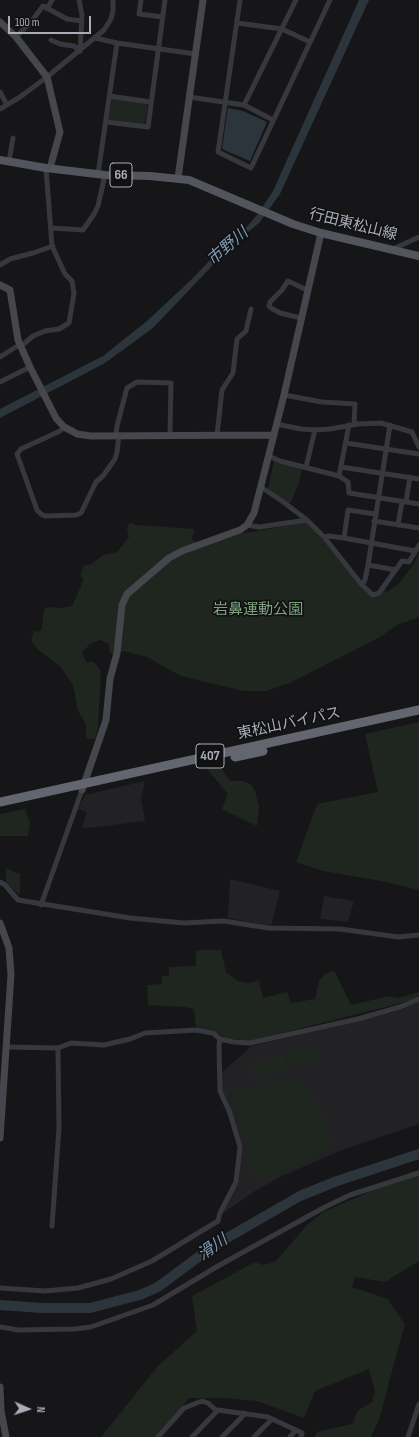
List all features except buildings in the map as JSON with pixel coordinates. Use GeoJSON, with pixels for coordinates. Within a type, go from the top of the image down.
{"type":"FeatureCollection","features":[{"type":"Feature","properties":{"kind":"highway","name":"東松山バイパス"},"geometry":{"type":"LineString","coordinates":[[0,807],[83,786],[419,710]]}},
{"type":"Feature","properties":{"kind":"highway","name":"東松山バイパス"},"geometry":{"type":"LineString","coordinates":[[0,802],[419,716]]}},
{"type":"Feature","properties":{"kind":"main road","name":"66"},"geometry":{"type":"LineString","coordinates":[[0,160],[102,175],[178,178]]}},
{"type":"Feature","properties":{"kind":"main road","name":"行田東松山線"},"geometry":{"type":"LineString","coordinates":[[178,178],[189,180],[281,220],[321,233],[419,256]]}},
{"type":"Feature","properties":{"kind":"street"},"geometry":{"type":"LineString","coordinates":[[47,9],[52,0]]}},
{"type":"Feature","properties":{"kind":"street"},"geometry":{"type":"LineString","coordinates":[[79,0],[82,15],[80,51]]}},
{"type":"Feature","properties":{"kind":"street"},"geometry":{"type":"LineString","coordinates":[[0,109],[47,77],[95,38],[108,24],[111,18],[114,11],[113,0]]}},
{"type":"Feature","properties":{"kind":"street"},"geometry":{"type":"LineString","coordinates":[[141,0],[139,14],[163,17]]}},
{"type":"Feature","properties":{"kind":"street"},"geometry":{"type":"LineString","coordinates":[[106,122],[148,128],[165,0]]}},
{"type":"Feature","properties":{"kind":"street"},"geometry":{"type":"LineString","coordinates":[[178,178],[203,0]]}},
{"type":"Feature","properties":{"kind":"street"},"geometry":{"type":"LineString","coordinates":[[240,0],[218,152],[251,168],[330,0]]}},
{"type":"Feature","properties":{"kind":"street"},"geometry":{"type":"LineString","coordinates":[[244,105],[296,0]]}},
{"type":"Feature","properties":{"kind":"street"},"geometry":{"type":"LineString","coordinates":[[16,37],[31,22],[43,6],[67,19],[82,21]]}},
{"type":"Feature","properties":{"kind":"street"},"geometry":{"type":"LineString","coordinates":[[0,22],[16,37],[47,77],[60,132],[48,168],[52,246],[65,274],[72,281],[74,293],[69,322],[59,329],[45,331],[33,336],[20,346],[0,357]]}},
{"type":"Feature","properties":{"kind":"street"},"geometry":{"type":"LineString","coordinates":[[237,23],[282,29],[310,42]]}},
{"type":"Feature","properties":{"kind":"street"},"geometry":{"type":"LineString","coordinates":[[95,38],[117,43],[196,54]]}},
{"type":"Feature","properties":{"kind":"street"},"geometry":{"type":"LineString","coordinates":[[51,40],[60,44],[74,46],[80,51]]}},
{"type":"Feature","properties":{"kind":"street"},"geometry":{"type":"LineString","coordinates":[[52,228],[84,230],[98,206],[109,96],[117,43]]}},
{"type":"Feature","properties":{"kind":"street"},"geometry":{"type":"LineString","coordinates":[[0,92],[7,105]]}},
{"type":"Feature","properties":{"kind":"street"},"geometry":{"type":"LineString","coordinates":[[109,96],[151,102]]}},
{"type":"Feature","properties":{"kind":"street"},"geometry":{"type":"LineString","coordinates":[[189,97],[244,105],[274,120]]}},
{"type":"Feature","properties":{"kind":"street"},"geometry":{"type":"LineString","coordinates":[[9,161],[14,138]]}},
{"type":"Feature","properties":{"kind":"street"},"geometry":{"type":"LineString","coordinates":[[41,905],[106,720],[110,679],[117,653],[122,605],[127,594],[169,558],[177,553],[240,530],[247,525],[254,513],[284,395],[321,233]]}},
{"type":"Feature","properties":{"kind":"street"},"geometry":{"type":"LineString","coordinates":[[393,249],[419,237]]}},
{"type":"Feature","properties":{"kind":"street"},"geometry":{"type":"LineString","coordinates":[[0,265],[10,259],[52,246]]}},
{"type":"Feature","properties":{"kind":"street"},"geometry":{"type":"LineString","coordinates":[[301,318],[280,313],[271,308],[270,302],[282,290],[288,281],[307,290]]}},
{"type":"Feature","properties":{"kind":"street"},"geometry":{"type":"LineString","coordinates":[[0,284],[10,290],[20,346],[56,418],[64,427],[77,434],[84,435],[274,435]]}},
{"type":"Feature","properties":{"kind":"street"},"geometry":{"type":"LineString","coordinates":[[217,435],[222,390],[233,373],[237,339],[246,331],[251,309]]}},
{"type":"Feature","properties":{"kind":"street"},"geometry":{"type":"LineString","coordinates":[[0,382],[30,367]]}},
{"type":"Feature","properties":{"kind":"street"},"geometry":{"type":"LineString","coordinates":[[64,427],[60,431],[21,449],[17,454],[37,510],[45,516],[76,515],[81,513],[96,482],[103,476],[118,452],[118,435],[116,426],[127,388],[137,382],[171,383],[170,435]]}},
{"type":"Feature","properties":{"kind":"street"},"geometry":{"type":"LineString","coordinates":[[284,395],[322,402],[355,404],[352,425],[346,443],[339,476]]}},
{"type":"Feature","properties":{"kind":"street"},"geometry":{"type":"LineString","coordinates":[[276,424],[315,430],[382,423],[412,432],[419,447]]}},
{"type":"Feature","properties":{"kind":"street"},"geometry":{"type":"LineString","coordinates":[[362,585],[365,580],[368,565],[390,425]]}},
{"type":"Feature","properties":{"kind":"street"},"geometry":{"type":"LineString","coordinates":[[306,467],[315,430]]}},
{"type":"Feature","properties":{"kind":"street"},"geometry":{"type":"LineString","coordinates":[[346,443],[419,454]]}},
{"type":"Feature","properties":{"kind":"street"},"geometry":{"type":"LineString","coordinates":[[269,456],[280,461],[339,476],[348,482],[349,493],[419,504]]}},
{"type":"Feature","properties":{"kind":"street"},"geometry":{"type":"LineString","coordinates":[[341,467],[419,479]]}},
{"type":"Feature","properties":{"kind":"street"},"geometry":{"type":"LineString","coordinates":[[398,525],[410,477]]}},
{"type":"Feature","properties":{"kind":"street"},"geometry":{"type":"LineString","coordinates":[[261,487],[307,520],[324,537],[362,585],[373,595],[379,593],[402,561],[409,562],[419,545]]}},
{"type":"Feature","properties":{"kind":"street"},"geometry":{"type":"LineString","coordinates":[[344,538],[348,510],[375,514]]}},
{"type":"Feature","properties":{"kind":"street"},"geometry":{"type":"LineString","coordinates":[[247,525],[258,527],[307,520]]}},
{"type":"Feature","properties":{"kind":"street"},"geometry":{"type":"LineString","coordinates":[[374,521],[419,528]]}},
{"type":"Feature","properties":{"kind":"street"},"geometry":{"type":"LineString","coordinates":[[324,537],[329,536],[344,538],[415,551]]}},
{"type":"Feature","properties":{"kind":"street"},"geometry":{"type":"LineString","coordinates":[[368,565],[396,570]]}},
{"type":"Feature","properties":{"kind":"street"},"geometry":{"type":"LineString","coordinates":[[0,882],[5,885],[18,900],[41,905],[130,918],[184,923],[224,921],[268,928],[340,929],[398,937],[419,935]]}},
{"type":"Feature","properties":{"kind":"street"},"geometry":{"type":"LineString","coordinates":[[0,923],[9,948],[11,975],[0,1138]]}},
{"type":"Feature","properties":{"kind":"street"},"geometry":{"type":"LineString","coordinates":[[6,1047],[58,1048],[71,1043],[104,1045],[130,1039],[145,1033],[196,1030],[213,1032],[220,1039],[250,1043],[358,1020],[400,1007],[419,999]]}},
{"type":"Feature","properties":{"kind":"street"},"geometry":{"type":"LineString","coordinates":[[0,1288],[45,1291],[78,1288],[111,1279],[152,1261],[218,1221],[220,1213],[236,1182],[240,1147],[230,1113],[220,1091],[220,1039]]}},
{"type":"Feature","properties":{"kind":"street"},"geometry":{"type":"LineString","coordinates":[[52,1226],[59,1128],[58,1048]]}},
{"type":"Feature","properties":{"kind":"street"},"geometry":{"type":"LineString","coordinates":[[0,1327],[19,1330],[74,1329],[91,1327],[153,1305],[218,1266],[325,1207],[350,1195],[419,1173]]}},
{"type":"Feature","properties":{"kind":"street"},"geometry":{"type":"LineString","coordinates":[[0,1387],[1,1411],[6,1437]]}},
{"type":"Feature","properties":{"kind":"street"},"geometry":{"type":"LineString","coordinates":[[158,1437],[184,1408],[202,1401],[208,1403],[217,1411]]}},
{"type":"Feature","properties":{"kind":"street"},"geometry":{"type":"LineString","coordinates":[[408,1437],[419,1404]]}},
{"type":"Feature","properties":{"kind":"street"},"geometry":{"type":"LineString","coordinates":[[192,1437],[218,1410],[268,1417],[302,1433],[300,1437]]}},
{"type":"Feature","properties":{"kind":"street"},"geometry":{"type":"LineString","coordinates":[[222,1437],[242,1417],[244,1413]]}},
{"type":"Feature","properties":{"kind":"street"},"geometry":{"type":"LineString","coordinates":[[254,1437],[272,1419]]}},
{"type":"Feature","properties":{"kind":"street"},"geometry":{"type":"LineString","coordinates":[[290,1437],[296,1430]]}},
{"type":"Feature","properties":{"kind":"shaded area"},"geometry":{"type":"Polygon","coordinates":[[[145,781],[141,798],[145,821],[82,828],[87,812],[78,809],[85,795],[145,781]]]}},
{"type":"Feature","properties":{"kind":"shaded area"},"geometry":{"type":"Polygon","coordinates":[[[230,879],[280,891],[271,926],[228,918],[230,879]]]}},
{"type":"Feature","properties":{"kind":"shaded area"},"geometry":{"type":"Polygon","coordinates":[[[324,896],[354,901],[348,922],[320,919],[324,896]]]}},
{"type":"Feature","properties":{"kind":"shaded area"},"geometry":{"type":"Polygon","coordinates":[[[419,1002],[419,1124],[342,1150],[282,1176],[255,1191],[225,1212],[223,1211],[238,1182],[242,1148],[222,1092],[222,1072],[252,1046],[394,1012],[419,1002]]]}},
{"type":"Feature","properties":{"kind":"green space"},"geometry":{"type":"Polygon","coordinates":[[[112,98],[148,103],[144,125],[108,119],[112,98]]]}},
{"type":"Feature","properties":{"kind":"green space"},"geometry":{"type":"Polygon","coordinates":[[[274,460],[279,463],[302,469],[300,480],[290,504],[268,490],[274,460]]]}},
{"type":"Feature","properties":{"kind":"green space","name":"岩鼻運動公園"},"geometry":{"type":"Polygon","coordinates":[[[307,522],[372,596],[384,589],[387,592],[399,583],[414,564],[419,552],[419,617],[395,626],[380,637],[292,682],[266,691],[244,691],[181,676],[147,657],[123,651],[113,654],[110,653],[109,644],[100,640],[90,644],[82,653],[87,663],[93,661],[101,671],[98,727],[95,739],[89,739],[86,737],[86,724],[78,711],[73,685],[60,666],[37,649],[31,640],[34,631],[39,632],[42,628],[44,610],[47,607],[62,608],[72,606],[82,584],[83,578],[80,576],[84,565],[90,565],[103,555],[117,552],[129,537],[127,529],[128,524],[132,523],[136,525],[195,529],[191,540],[207,545],[240,534],[307,522]]]}},
{"type":"Feature","properties":{"kind":"green space"},"geometry":{"type":"Polygon","coordinates":[[[419,722],[419,890],[381,881],[323,871],[296,862],[317,804],[378,792],[365,734],[419,722]]]}},
{"type":"Feature","properties":{"kind":"green space"},"geometry":{"type":"Polygon","coordinates":[[[206,768],[222,769],[230,781],[242,781],[250,784],[255,791],[259,806],[257,826],[222,809],[228,794],[206,768]]]}},
{"type":"Feature","properties":{"kind":"green space"},"geometry":{"type":"Polygon","coordinates":[[[25,809],[30,823],[28,836],[0,836],[0,814],[25,809]]]}},
{"type":"Feature","properties":{"kind":"green space"},"geometry":{"type":"Polygon","coordinates":[[[6,868],[20,874],[20,895],[6,883],[6,868]]]}},
{"type":"Feature","properties":{"kind":"green space"},"geometry":{"type":"Polygon","coordinates":[[[198,950],[221,950],[226,972],[238,981],[249,983],[259,980],[263,998],[287,992],[291,1003],[315,999],[319,981],[324,975],[334,970],[351,1005],[389,996],[398,998],[419,992],[419,997],[398,1004],[249,1041],[225,1038],[213,1030],[196,1027],[194,1009],[148,1005],[147,985],[162,984],[162,976],[169,976],[169,967],[196,966],[196,952],[198,950]]]}},
{"type":"Feature","properties":{"kind":"green space"},"geometry":{"type":"Polygon","coordinates":[[[318,1044],[322,1060],[290,1068],[286,1052],[318,1044]]]}},
{"type":"Feature","properties":{"kind":"green space"},"geometry":{"type":"Polygon","coordinates":[[[283,1055],[287,1071],[255,1080],[250,1063],[283,1055]]]}},
{"type":"Feature","properties":{"kind":"green space"},"geometry":{"type":"Polygon","coordinates":[[[289,1079],[300,1082],[315,1100],[327,1123],[333,1145],[264,1181],[254,1176],[231,1094],[253,1087],[289,1079]]]}},
{"type":"Feature","properties":{"kind":"green space"},"geometry":{"type":"Polygon","coordinates":[[[419,1170],[419,1261],[385,1282],[355,1277],[352,1287],[388,1299],[405,1325],[380,1417],[371,1437],[315,1437],[317,1432],[352,1424],[358,1410],[372,1402],[375,1391],[369,1369],[315,1391],[304,1418],[257,1401],[224,1398],[189,1398],[156,1437],[101,1437],[157,1367],[197,1331],[192,1296],[255,1262],[263,1265],[275,1262],[308,1224],[323,1212],[409,1173],[419,1170]]]}},
{"type":"Feature","properties":{"kind":"water","name":"市野川"},"geometry":{"type":"Polygon","coordinates":[[[359,0],[369,0],[280,194],[259,223],[230,247],[153,328],[105,363],[0,418],[0,409],[103,356],[147,321],[192,279],[229,240],[245,229],[257,215],[273,191],[359,0]]]}},
{"type":"Feature","properties":{"kind":"water"},"geometry":{"type":"Polygon","coordinates":[[[228,108],[243,111],[267,122],[250,161],[222,148],[228,108]]]}},
{"type":"Feature","properties":{"kind":"waterway","name":"滑川"},"geometry":{"type":"LineString","coordinates":[[0,1305],[42,1308],[90,1308],[140,1295],[158,1287],[227,1238],[300,1196],[337,1181],[419,1154]]}}]}
